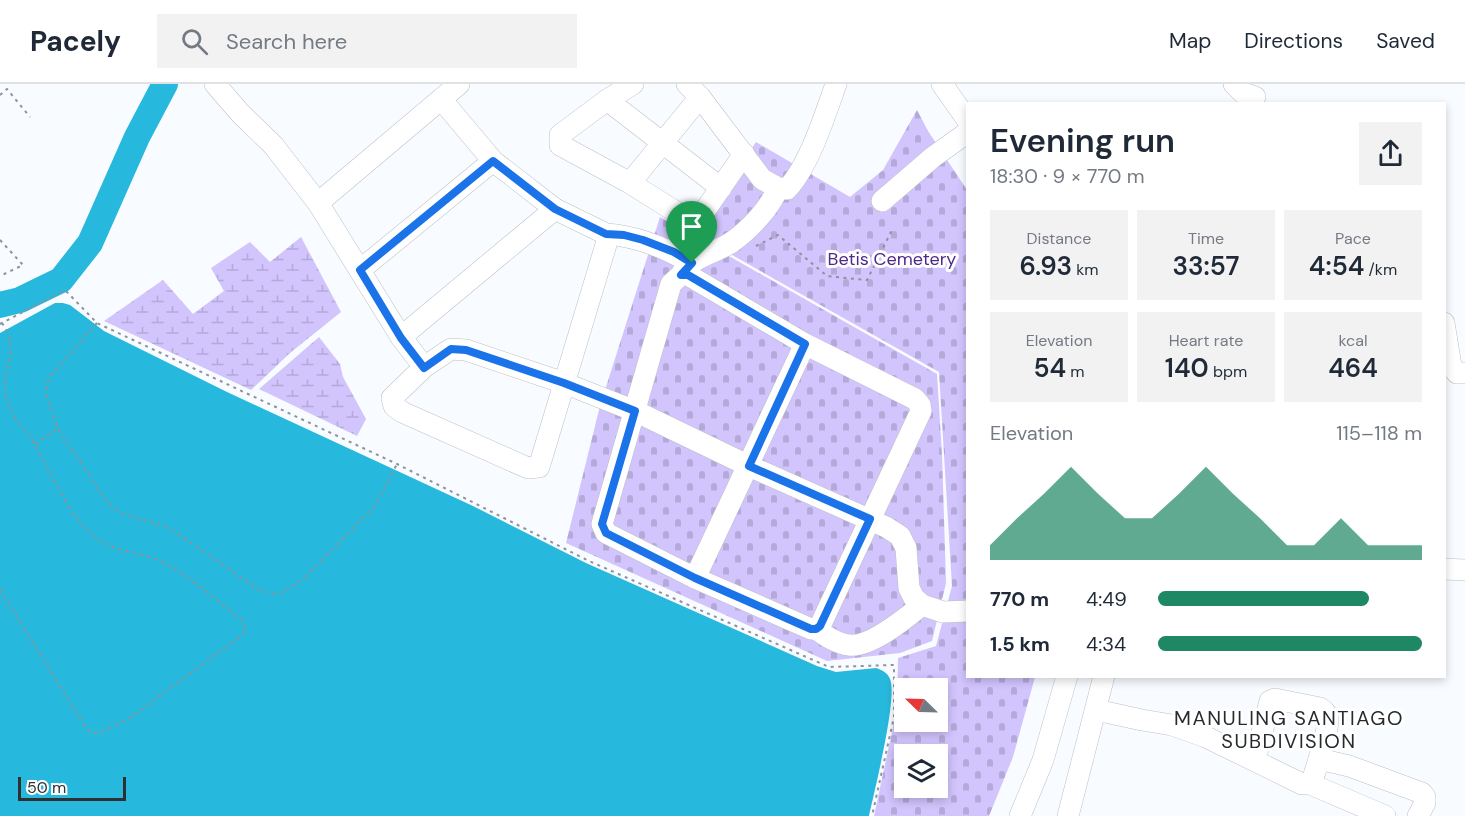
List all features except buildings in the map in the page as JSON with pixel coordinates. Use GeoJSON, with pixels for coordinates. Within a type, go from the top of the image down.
{"type":"FeatureCollection","features":[{"type":"Feature","properties":{"kind":"street"},"geometry":{"type":"LineString","coordinates":[[215,84],[273,145],[318,203],[401,338],[424,368]]}},
{"type":"Feature","properties":{"kind":"street"},"geometry":{"type":"LineString","coordinates":[[318,203],[459,84]]}},
{"type":"Feature","properties":{"kind":"street"},"geometry":{"type":"LineString","coordinates":[[633,84],[560,135],[560,145],[630,183],[692,222],[697,222],[744,154]]}},
{"type":"Feature","properties":{"kind":"street"},"geometry":{"type":"LineString","coordinates":[[630,183],[662,143],[693,90],[762,179],[778,188],[787,189],[795,182],[815,141],[836,84]]}},
{"type":"Feature","properties":{"kind":"street"},"geometry":{"type":"LineString","coordinates":[[942,84],[966,118]]}},
{"type":"Feature","properties":{"kind":"street"},"geometry":{"type":"LineString","coordinates":[[1234,84],[1244,93],[1256,97]]}},
{"type":"Feature","properties":{"kind":"street"},"geometry":{"type":"LineString","coordinates":[[441,99],[493,161],[555,209],[606,234],[624,235],[643,240],[674,252],[688,275],[805,344],[915,399],[920,405],[921,411],[820,626],[816,629]]}},
{"type":"Feature","properties":{"kind":"street"},"geometry":{"type":"LineString","coordinates":[[607,100],[721,188]]}},
{"type":"Feature","properties":{"kind":"street"},"geometry":{"type":"LineString","coordinates":[[882,201],[933,157],[966,133]]}},
{"type":"Feature","properties":{"kind":"street"},"geometry":{"type":"LineString","coordinates":[[360,270],[493,161]]}},
{"type":"Feature","properties":{"kind":"street"},"geometry":{"type":"LineString","coordinates":[[778,188],[772,201],[732,242],[686,269],[672,284],[602,524],[603,530],[695,578],[811,629],[816,629],[837,642],[851,646],[882,634],[922,605]]}},
{"type":"Feature","properties":{"kind":"street"},"geometry":{"type":"LineString","coordinates":[[401,338],[555,209]]}},
{"type":"Feature","properties":{"kind":"street"},"geometry":{"type":"LineString","coordinates":[[606,234],[608,238],[564,383],[539,467],[533,469],[402,412],[394,406],[392,398],[424,368],[451,349],[466,350],[564,383],[635,411],[749,466],[870,519],[900,536],[906,548],[909,588],[914,598],[922,605],[943,612],[966,611]]}},
{"type":"Feature","properties":{"kind":"street"},"geometry":{"type":"LineString","coordinates":[[1446,335],[1451,366],[1457,373],[1465,373]]}},
{"type":"Feature","properties":{"kind":"street"},"geometry":{"type":"LineString","coordinates":[[695,578],[805,344]]}},
{"type":"Feature","properties":{"kind":"street"},"geometry":{"type":"LineString","coordinates":[[1446,569],[1465,570]]}},
{"type":"Feature","properties":{"kind":"street"},"geometry":{"type":"LineString","coordinates":[[1020,816],[1043,760],[1066,678]]}},
{"type":"Feature","properties":{"kind":"street"},"geometry":{"type":"LineString","coordinates":[[1068,816],[1104,678]]}},
{"type":"Feature","properties":{"kind":"street"},"geometry":{"type":"LineString","coordinates":[[1096,710],[1172,725],[1206,737],[1302,784],[1312,781],[1328,719],[1326,712],[1320,708],[1275,699],[1270,701],[1255,760]]}},
{"type":"Feature","properties":{"kind":"street"},"geometry":{"type":"LineString","coordinates":[[1319,759],[1349,766],[1422,793],[1425,796],[1425,803],[1418,816]]}},
{"type":"Feature","properties":{"kind":"street"},"geometry":{"type":"LineString","coordinates":[[1308,783],[1385,816]]}},
{"type":"Feature","properties":{"kind":"path"},"geometry":{"type":"LineString","coordinates":[[0,94],[7,89],[30,117]]}},
{"type":"Feature","properties":{"kind":"path"},"geometry":{"type":"LineString","coordinates":[[744,231],[755,247],[778,236],[827,276],[867,280],[893,228]]}},
{"type":"Feature","properties":{"kind":"path"},"geometry":{"type":"LineString","coordinates":[[0,240],[23,266],[0,276]]}},
{"type":"Feature","properties":{"kind":"path"},"geometry":{"type":"LineString","coordinates":[[0,590],[86,728],[92,733],[99,733],[131,717],[241,636],[246,629],[243,621],[175,570],[161,562],[107,546],[93,535],[74,514],[35,444],[14,416],[4,389],[11,357],[6,330],[1,324],[65,290],[98,323],[397,464],[589,561],[829,667],[894,666],[894,717],[872,816]]}},
{"type":"Feature","properties":{"kind":"path"},"geometry":{"type":"LineString","coordinates":[[98,323],[51,375],[47,384],[46,394],[58,429],[107,502],[118,511],[162,525],[256,588],[271,594],[283,592],[303,579],[361,523],[374,507],[397,464]]}},
{"type":"Feature","properties":{"kind":"path"},"geometry":{"type":"LineString","coordinates":[[35,444],[58,429]]}},
{"type":"Feature","properties":{"kind":"green space","name":"Betis Cemetery"},"geometry":{"type":"Polygon","coordinates":[[[917,110],[966,188],[966,678],[1035,678],[1013,757],[989,816],[874,816],[894,722],[894,732],[948,732],[948,678],[898,678],[898,658],[936,646],[952,586],[939,372],[695,234],[756,142],[850,197],[883,170],[917,110]]]}},
{"type":"Feature","properties":{"kind":"green space"},"geometry":{"type":"Polygon","coordinates":[[[660,217],[937,374],[946,583],[932,641],[900,653],[827,661],[566,543],[600,406],[660,217]]]}},
{"type":"Feature","properties":{"kind":"green space"},"geometry":{"type":"Polygon","coordinates":[[[301,237],[341,312],[290,353],[251,390],[104,321],[163,280],[193,314],[224,291],[211,268],[250,242],[270,262],[301,237]]]}},
{"type":"Feature","properties":{"kind":"green space"},"geometry":{"type":"Polygon","coordinates":[[[319,337],[340,364],[343,377],[366,419],[357,436],[259,389],[319,337]]]}},
{"type":"Feature","properties":{"kind":"water"},"geometry":{"type":"Polygon","coordinates":[[[55,303],[70,305],[104,331],[227,392],[473,506],[586,563],[817,666],[836,672],[876,668],[884,672],[890,679],[891,705],[869,816],[0,816],[0,333],[55,303]]]}},
{"type":"Feature","properties":{"kind":"waterway"},"geometry":{"type":"LineString","coordinates":[[0,305],[20,300],[61,280],[90,243],[137,137],[165,84]]}},
{"type":"Feature","properties":{"kind":"district","name":"MANULING SANTIAGO SUBDIVISION"},"geometry":{"type":"Point","coordinates":[1289,730]}},
{"type":"Feature","properties":{"kind":"route"},"geometry":{"type":"LineString","coordinates":[[493,161],[555,209],[606,234],[624,235],[643,240],[674,252],[692,263],[683,270],[681,275],[688,275],[805,344],[749,466],[870,519],[820,626],[816,629],[811,629],[695,578],[603,530],[602,524],[635,411],[564,383],[466,350],[451,349],[424,368],[401,338],[360,270],[493,161]]}}]}
